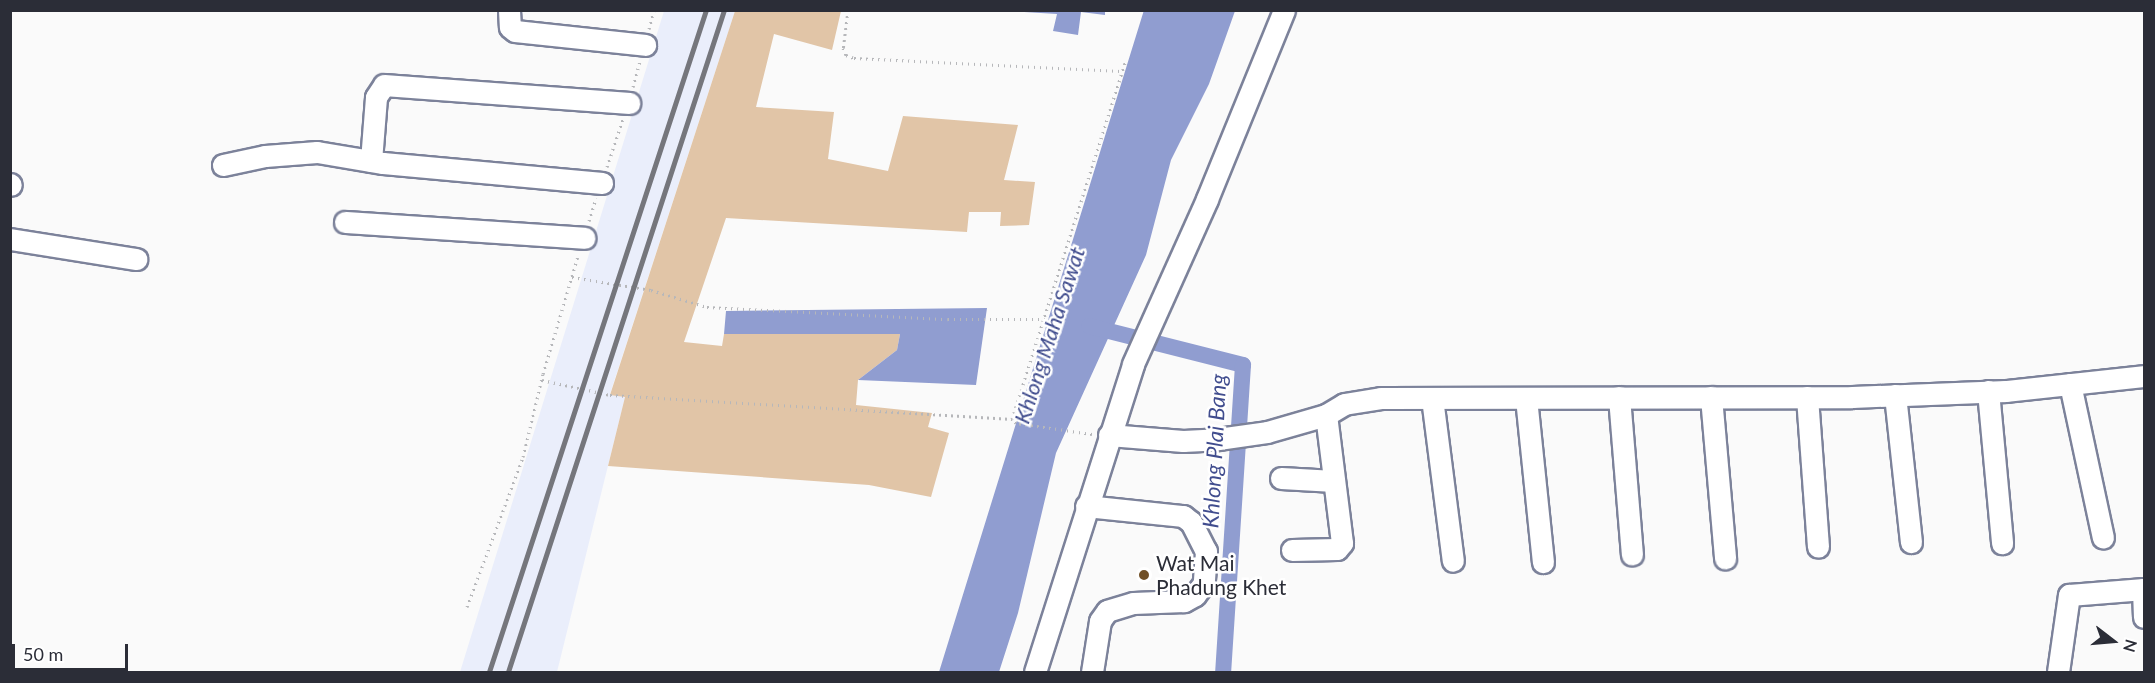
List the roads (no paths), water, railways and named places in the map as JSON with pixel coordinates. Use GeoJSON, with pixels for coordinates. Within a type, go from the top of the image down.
{"type":"FeatureCollection","features":[{"type":"Feature","properties":{"kind":"street"},"geometry":{"type":"LineString","coordinates":[[509,10],[510,27],[515,31],[645,45]]}},
{"type":"Feature","properties":{"kind":"street"},"geometry":{"type":"LineString","coordinates":[[1035,672],[1133,364],[1284,10]]}},
{"type":"Feature","properties":{"kind":"street"},"geometry":{"type":"LineString","coordinates":[[371,161],[376,97],[384,85],[629,103]]}},
{"type":"Feature","properties":{"kind":"street"},"geometry":{"type":"LineString","coordinates":[[223,165],[265,156],[317,152],[371,161],[602,183]]}},
{"type":"Feature","properties":{"kind":"street"},"geometry":{"type":"LineString","coordinates":[[345,222],[584,238]]}},
{"type":"Feature","properties":{"kind":"street"},"geometry":{"type":"LineString","coordinates":[[10,239],[136,260]]}},
{"type":"Feature","properties":{"kind":"street"},"geometry":{"type":"LineString","coordinates":[[1109,435],[1183,441],[1218,439],[1267,432],[1326,415],[1344,404],[1382,398],[1895,395],[1988,391],[2145,376]]}},
{"type":"Feature","properties":{"kind":"street"},"geometry":{"type":"LineString","coordinates":[[2070,384],[2103,538]]}},
{"type":"Feature","properties":{"kind":"street"},"geometry":{"type":"LineString","coordinates":[[1988,391],[2002,543]]}},
{"type":"Feature","properties":{"kind":"street"},"geometry":{"type":"LineString","coordinates":[[1895,395],[1911,542]]}},
{"type":"Feature","properties":{"kind":"street"},"geometry":{"type":"LineString","coordinates":[[1619,397],[1632,554]]}},
{"type":"Feature","properties":{"kind":"street"},"geometry":{"type":"LineString","coordinates":[[1711,397],[1725,558]]}},
{"type":"Feature","properties":{"kind":"street"},"geometry":{"type":"LineString","coordinates":[[1808,397],[1818,547]]}},
{"type":"Feature","properties":{"kind":"street"},"geometry":{"type":"LineString","coordinates":[[1432,398],[1453,561]]}},
{"type":"Feature","properties":{"kind":"street"},"geometry":{"type":"LineString","coordinates":[[1526,398],[1543,562]]}},
{"type":"Feature","properties":{"kind":"street"},"geometry":{"type":"LineString","coordinates":[[1292,550],[1341,547],[1326,415]]}},
{"type":"Feature","properties":{"kind":"street"},"geometry":{"type":"LineString","coordinates":[[1281,478],[1334,480]]}},
{"type":"Feature","properties":{"kind":"street"},"geometry":{"type":"LineString","coordinates":[[1086,506],[1182,516],[1195,528],[1206,551],[1204,583],[1195,595],[1184,601],[1133,603],[1107,611],[1100,621],[1092,672]]}},
{"type":"Feature","properties":{"kind":"street"},"geometry":{"type":"LineString","coordinates":[[2058,672],[2069,595],[2144,589],[2145,617]]}},
{"type":"Feature","properties":{"kind":"water","name":"Khlong Maha Sawat"},"geometry":{"type":"Polygon","coordinates":[[[1144,10],[1235,11],[1209,84],[1171,160],[1146,255],[1056,453],[1018,613],[999,672],[939,672],[1144,10]]]}},
{"type":"Feature","properties":{"kind":"water"},"geometry":{"type":"Polygon","coordinates":[[[1007,11],[1105,11],[1105,15],[1081,12],[1078,35],[1053,31],[1057,14],[1007,11]]]}},
{"type":"Feature","properties":{"kind":"water"},"geometry":{"type":"Polygon","coordinates":[[[987,308],[976,385],[858,380],[897,350],[900,334],[724,334],[726,311],[987,308]]]}},
{"type":"Feature","properties":{"kind":"waterway","name":"Khlong Plai Bang"},"geometry":{"type":"LineString","coordinates":[[1089,326],[1243,365],[1223,672]]}},
{"type":"Feature","properties":{"kind":"railway"},"geometry":{"type":"LineString","coordinates":[[489,672],[706,10]]}},
{"type":"Feature","properties":{"kind":"railway"},"geometry":{"type":"LineString","coordinates":[[508,672],[724,10]]}},
{"type":"Feature","properties":{"kind":"place","name":"Wat Mai Phadung Khet"},"geometry":{"type":"Point","coordinates":[1144,575]}}]}
